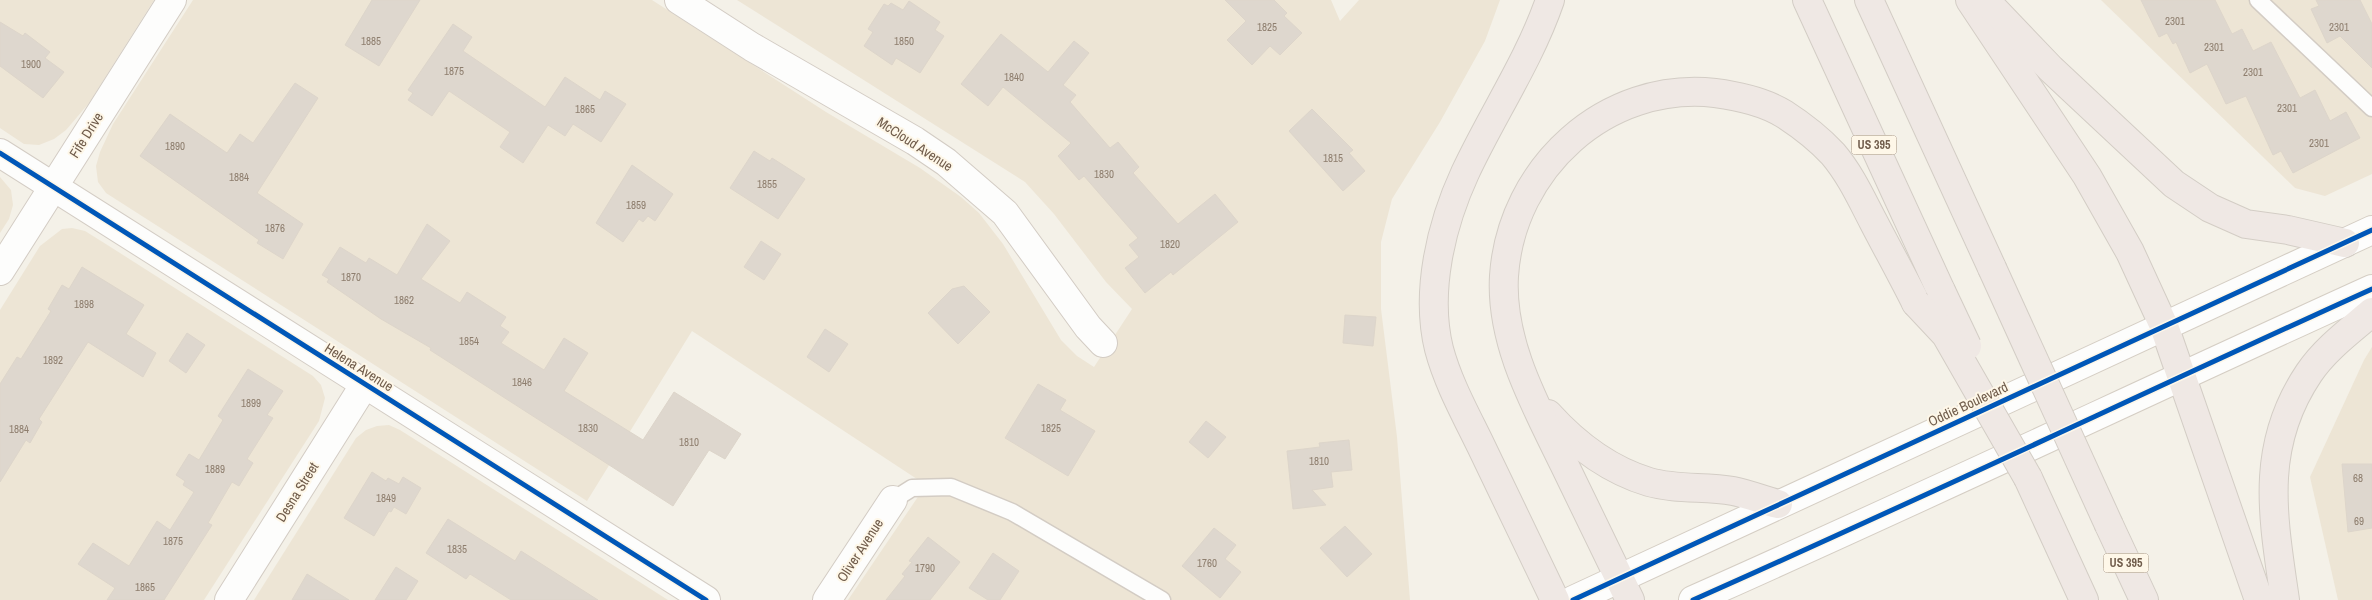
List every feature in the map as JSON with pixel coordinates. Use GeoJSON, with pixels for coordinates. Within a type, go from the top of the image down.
{"type":"FeatureCollection","features":[{"type":"Feature","properties":{"kind":"highway"},"geometry":{"type":"LineString","coordinates":[[1550,0],[1517,75],[1465,172],[1454,200],[1443,232],[1436,268],[1435,306],[1439,349],[1453,387],[1555,600]]}},
{"type":"Feature","properties":{"kind":"highway","name":"US 395"},"geometry":{"type":"LineString","coordinates":[[1807,0],[2084,600]]}},
{"type":"Feature","properties":{"kind":"highway","name":"US 395"},"geometry":{"type":"LineString","coordinates":[[1869,0],[2144,600]]}},
{"type":"Feature","properties":{"kind":"highway"},"geometry":{"type":"LineString","coordinates":[[1970,0],[2086,176],[2130,252],[2164,326],[2259,600]]}},
{"type":"Feature","properties":{"kind":"highway"},"geometry":{"type":"LineString","coordinates":[[1985,0],[2051,69],[2174,184],[2210,208],[2246,224],[2345,243]]}},
{"type":"Feature","properties":{"kind":"highway"},"geometry":{"type":"LineString","coordinates":[[1625,589],[1533,399],[1518,361],[1507,318],[1504,276],[1510,241],[1522,206],[1538,173],[1566,143],[1592,122],[1621,107],[1659,96],[1697,91],[1734,95],[1760,103],[1783,114],[1808,132],[1833,154],[1854,184],[1916,302],[1946,335],[2028,478]]}},
{"type":"Feature","properties":{"kind":"highway"},"geometry":{"type":"LineString","coordinates":[[2285,600],[2273,518],[2272,486],[2277,449],[2283,426],[2287,414],[2310,372],[2342,338],[2372,312]]}},
{"type":"Feature","properties":{"kind":"highway"},"geometry":{"type":"LineString","coordinates":[[1533,399],[1571,438],[1618,470],[1650,482],[1685,488],[1733,491],[1778,504]]}},
{"type":"Feature","properties":{"kind":"street","name":"Fife Drive"},"geometry":{"type":"LineString","coordinates":[[0,271],[172,0]]}},
{"type":"Feature","properties":{"kind":"street","name":"McCloud Avenue"},"geometry":{"type":"LineString","coordinates":[[679,0],[752,47],[916,142],[953,168],[1004,213],[1088,328],[1103,342]]}},
{"type":"Feature","properties":{"kind":"street","name":"Helena Avenue"},"geometry":{"type":"LineString","coordinates":[[0,153],[706,600]]}},
{"type":"Feature","properties":{"kind":"street","name":"Oddie Boulevard"},"geometry":{"type":"LineString","coordinates":[[1574,600],[1625,589],[1778,504],[2372,230]]}},
{"type":"Feature","properties":{"kind":"street"},"geometry":{"type":"LineString","coordinates":[[1693,600],[1951,485],[2181,376],[2372,289]]}},
{"type":"Feature","properties":{"kind":"street","name":"Desna Street"},"geometry":{"type":"LineString","coordinates":[[229,600],[365,384]]}},
{"type":"Feature","properties":{"kind":"street","name":"Oliver Avenue"},"geometry":{"type":"LineString","coordinates":[[827,600],[893,500]]}},
{"type":"Feature","properties":{"kind":"lane"},"geometry":{"type":"LineString","coordinates":[[2258,0],[2372,108]]}},
{"type":"Feature","properties":{"kind":"lane"},"geometry":{"type":"LineString","coordinates":[[893,500],[912,488],[951,487],[1012,512],[1162,600]]}},
{"type":"Feature","properties":{"kind":"shaded area"},"geometry":{"type":"Polygon","coordinates":[[[0,0],[154,0],[89,103],[66,130],[54,139],[39,145],[24,144],[0,128],[0,0]]]}},
{"type":"Feature","properties":{"kind":"shaded area"},"geometry":{"type":"Polygon","coordinates":[[[193,0],[652,0],[826,112],[920,168],[961,197],[979,213],[1003,244],[1061,340],[1077,356],[1094,367],[1132,309],[1106,282],[1054,214],[1025,182],[737,0],[1331,0],[1340,21],[1359,0],[1500,0],[1485,41],[1440,122],[1392,199],[1381,242],[1381,309],[1397,437],[1410,600],[848,600],[926,485],[692,331],[587,501],[106,193],[98,182],[96,166],[100,152],[113,124],[193,0]]]}},
{"type":"Feature","properties":{"kind":"shaded area"},"geometry":{"type":"Polygon","coordinates":[[[2101,0],[2372,0],[2372,174],[2325,196],[2295,188],[2101,0]]]}},
{"type":"Feature","properties":{"kind":"shaded area"},"geometry":{"type":"Polygon","coordinates":[[[0,177],[11,190],[13,205],[9,219],[0,233],[0,177]]]}},
{"type":"Feature","properties":{"kind":"shaded area"},"geometry":{"type":"Polygon","coordinates":[[[72,228],[85,231],[109,246],[313,376],[321,385],[325,398],[319,421],[204,600],[0,600],[0,310],[40,246],[62,229],[72,228]]]}},
{"type":"Feature","properties":{"kind":"shaded area"},"geometry":{"type":"Polygon","coordinates":[[[2372,347],[2372,600],[2338,600],[2310,477],[2364,360],[2372,347]]]}},
{"type":"Feature","properties":{"kind":"shaded area"},"geometry":{"type":"Polygon","coordinates":[[[389,425],[400,430],[668,600],[254,600],[356,438],[366,430],[377,426],[389,425]]]}},
{"type":"Feature","properties":{"kind":"building"},"geometry":{"type":"Polygon","coordinates":[[[372,0],[420,0],[379,66],[345,45],[372,0]]]}},
{"type":"Feature","properties":{"kind":"building"},"geometry":{"type":"Polygon","coordinates":[[[1225,0],[1274,0],[1287,13],[1284,16],[1302,33],[1280,55],[1270,46],[1252,65],[1227,40],[1246,21],[1225,0]]]}},
{"type":"Feature","properties":{"kind":"building"},"geometry":{"type":"Polygon","coordinates":[[[2141,0],[2215,0],[2232,34],[2242,29],[2253,51],[2271,42],[2300,98],[2315,90],[2330,121],[2346,112],[2360,138],[2293,173],[2281,151],[2273,155],[2246,96],[2226,104],[2207,64],[2190,73],[2176,42],[2173,44],[2167,33],[2159,37],[2141,0]]]}},
{"type":"Feature","properties":{"kind":"building"},"geometry":{"type":"Polygon","coordinates":[[[2316,0],[2360,0],[2372,24],[2372,68],[2340,36],[2327,43],[2311,9],[2319,6],[2316,0]]]}},
{"type":"Feature","properties":{"kind":"building"},"geometry":{"type":"Polygon","coordinates":[[[909,1],[940,22],[935,30],[944,36],[920,73],[896,58],[892,65],[864,46],[873,32],[868,29],[884,4],[888,6],[891,3],[903,10],[909,1]]]}},
{"type":"Feature","properties":{"kind":"building"},"geometry":{"type":"Polygon","coordinates":[[[0,22],[23,36],[25,33],[50,52],[45,58],[64,72],[43,98],[0,66],[0,22]]]}},
{"type":"Feature","properties":{"kind":"building"},"geometry":{"type":"Polygon","coordinates":[[[453,24],[472,37],[463,51],[545,107],[565,77],[600,100],[605,91],[626,104],[601,142],[573,124],[565,136],[548,125],[523,163],[500,147],[510,132],[449,91],[432,116],[408,100],[413,93],[408,90],[453,24]]]}},
{"type":"Feature","properties":{"kind":"building"},"geometry":{"type":"Polygon","coordinates":[[[1001,34],[1048,72],[1074,41],[1089,53],[1063,85],[1076,95],[1070,102],[1110,148],[1118,142],[1139,167],[1133,173],[1178,224],[1215,194],[1238,222],[1173,275],[1171,272],[1145,293],[1125,268],[1139,257],[1129,245],[1138,238],[1084,176],[1079,180],[1058,156],[1071,143],[1003,87],[988,106],[961,84],[1001,34]]]}},
{"type":"Feature","properties":{"kind":"building"},"geometry":{"type":"Polygon","coordinates":[[[295,83],[318,98],[257,193],[303,224],[283,259],[257,243],[259,240],[140,156],[170,114],[227,153],[240,134],[253,143],[295,83]]]}},
{"type":"Feature","properties":{"kind":"building"},"geometry":{"type":"Polygon","coordinates":[[[1312,109],[1353,150],[1349,153],[1365,171],[1343,191],[1289,131],[1312,109]]]}},
{"type":"Feature","properties":{"kind":"building"},"geometry":{"type":"Polygon","coordinates":[[[754,151],[770,161],[772,158],[805,179],[778,219],[730,188],[754,151]]]}},
{"type":"Feature","properties":{"kind":"building"},"geometry":{"type":"Polygon","coordinates":[[[632,165],[673,194],[655,221],[648,216],[643,222],[639,219],[623,242],[596,223],[632,165]]]}},
{"type":"Feature","properties":{"kind":"building"},"geometry":{"type":"Polygon","coordinates":[[[427,224],[450,241],[421,279],[460,303],[467,292],[506,317],[500,326],[509,332],[501,343],[544,370],[564,338],[588,353],[564,391],[643,440],[674,392],[741,434],[725,459],[709,450],[673,506],[430,350],[431,348],[381,319],[327,282],[329,279],[322,275],[340,247],[366,263],[369,258],[397,275],[427,224]]]}},
{"type":"Feature","properties":{"kind":"building"},"geometry":{"type":"Polygon","coordinates":[[[761,241],[781,254],[764,280],[744,267],[761,241]]]}},
{"type":"Feature","properties":{"kind":"building"},"geometry":{"type":"Polygon","coordinates":[[[82,267],[144,305],[126,334],[156,353],[143,377],[88,342],[39,419],[42,422],[30,443],[26,440],[0,482],[0,384],[17,357],[21,359],[51,311],[48,309],[62,285],[69,289],[82,267]]]}},
{"type":"Feature","properties":{"kind":"building"},"geometry":{"type":"Polygon","coordinates":[[[964,286],[990,312],[958,344],[928,313],[952,289],[964,286]]]}},
{"type":"Feature","properties":{"kind":"building"},"geometry":{"type":"Polygon","coordinates":[[[1345,315],[1376,317],[1373,346],[1343,343],[1345,315]]]}},
{"type":"Feature","properties":{"kind":"building"},"geometry":{"type":"Polygon","coordinates":[[[825,329],[848,344],[829,372],[807,357],[825,329]]]}},
{"type":"Feature","properties":{"kind":"building"},"geometry":{"type":"Polygon","coordinates":[[[187,333],[205,345],[186,373],[169,361],[187,333]]]}},
{"type":"Feature","properties":{"kind":"building"},"geometry":{"type":"Polygon","coordinates":[[[248,369],[283,391],[267,415],[273,418],[247,459],[253,463],[239,486],[232,482],[208,523],[212,525],[164,600],[107,600],[115,588],[78,564],[93,543],[129,566],[157,521],[170,530],[194,492],[183,485],[185,481],[176,475],[189,454],[199,460],[223,420],[218,416],[248,369]]]}},
{"type":"Feature","properties":{"kind":"building"},"geometry":{"type":"Polygon","coordinates":[[[1038,384],[1066,400],[1060,410],[1095,431],[1068,476],[1005,438],[1038,384]]]}},
{"type":"Feature","properties":{"kind":"building"},"geometry":{"type":"Polygon","coordinates":[[[1206,421],[1226,437],[1208,458],[1189,442],[1206,421]]]}},
{"type":"Feature","properties":{"kind":"building"},"geometry":{"type":"Polygon","coordinates":[[[1349,440],[1352,470],[1331,472],[1333,487],[1312,490],[1326,505],[1293,509],[1287,451],[1320,447],[1319,443],[1349,440]]]}},
{"type":"Feature","properties":{"kind":"building"},"geometry":{"type":"Polygon","coordinates":[[[2342,464],[2372,464],[2372,528],[2348,532],[2342,464]]]}},
{"type":"Feature","properties":{"kind":"building"},"geometry":{"type":"Polygon","coordinates":[[[372,472],[386,481],[388,478],[399,484],[403,477],[421,488],[406,514],[394,507],[391,512],[389,511],[374,536],[344,518],[372,472]]]}},
{"type":"Feature","properties":{"kind":"building"},"geometry":{"type":"Polygon","coordinates":[[[448,519],[515,561],[521,551],[598,600],[511,600],[470,574],[466,579],[426,553],[448,519]]]}},
{"type":"Feature","properties":{"kind":"building"},"geometry":{"type":"Polygon","coordinates":[[[1345,526],[1372,554],[1347,577],[1320,548],[1345,526]]]}},
{"type":"Feature","properties":{"kind":"building"},"geometry":{"type":"Polygon","coordinates":[[[1214,528],[1236,545],[1225,559],[1241,572],[1220,598],[1182,566],[1214,528]]]}},
{"type":"Feature","properties":{"kind":"building"},"geometry":{"type":"Polygon","coordinates":[[[928,537],[960,562],[930,600],[886,600],[905,576],[902,574],[912,562],[909,561],[928,537]]]}},
{"type":"Feature","properties":{"kind":"building"},"geometry":{"type":"Polygon","coordinates":[[[993,553],[1019,571],[1000,600],[988,600],[969,588],[993,553]]]}},
{"type":"Feature","properties":{"kind":"building"},"geometry":{"type":"Polygon","coordinates":[[[396,567],[418,581],[406,600],[375,600],[396,567]]]}},
{"type":"Feature","properties":{"kind":"building"},"geometry":{"type":"Polygon","coordinates":[[[307,574],[349,600],[292,600],[307,574]]]}},
{"type":"Feature","properties":{"kind":"cycle path"},"geometry":{"type":"LineString","coordinates":[[0,153],[706,600]]}},
{"type":"Feature","properties":{"kind":"cycle path"},"geometry":{"type":"LineString","coordinates":[[1573,600],[2372,230]]}},
{"type":"Feature","properties":{"kind":"cycle path"},"geometry":{"type":"LineString","coordinates":[[1693,600],[2372,289]]}}]}
